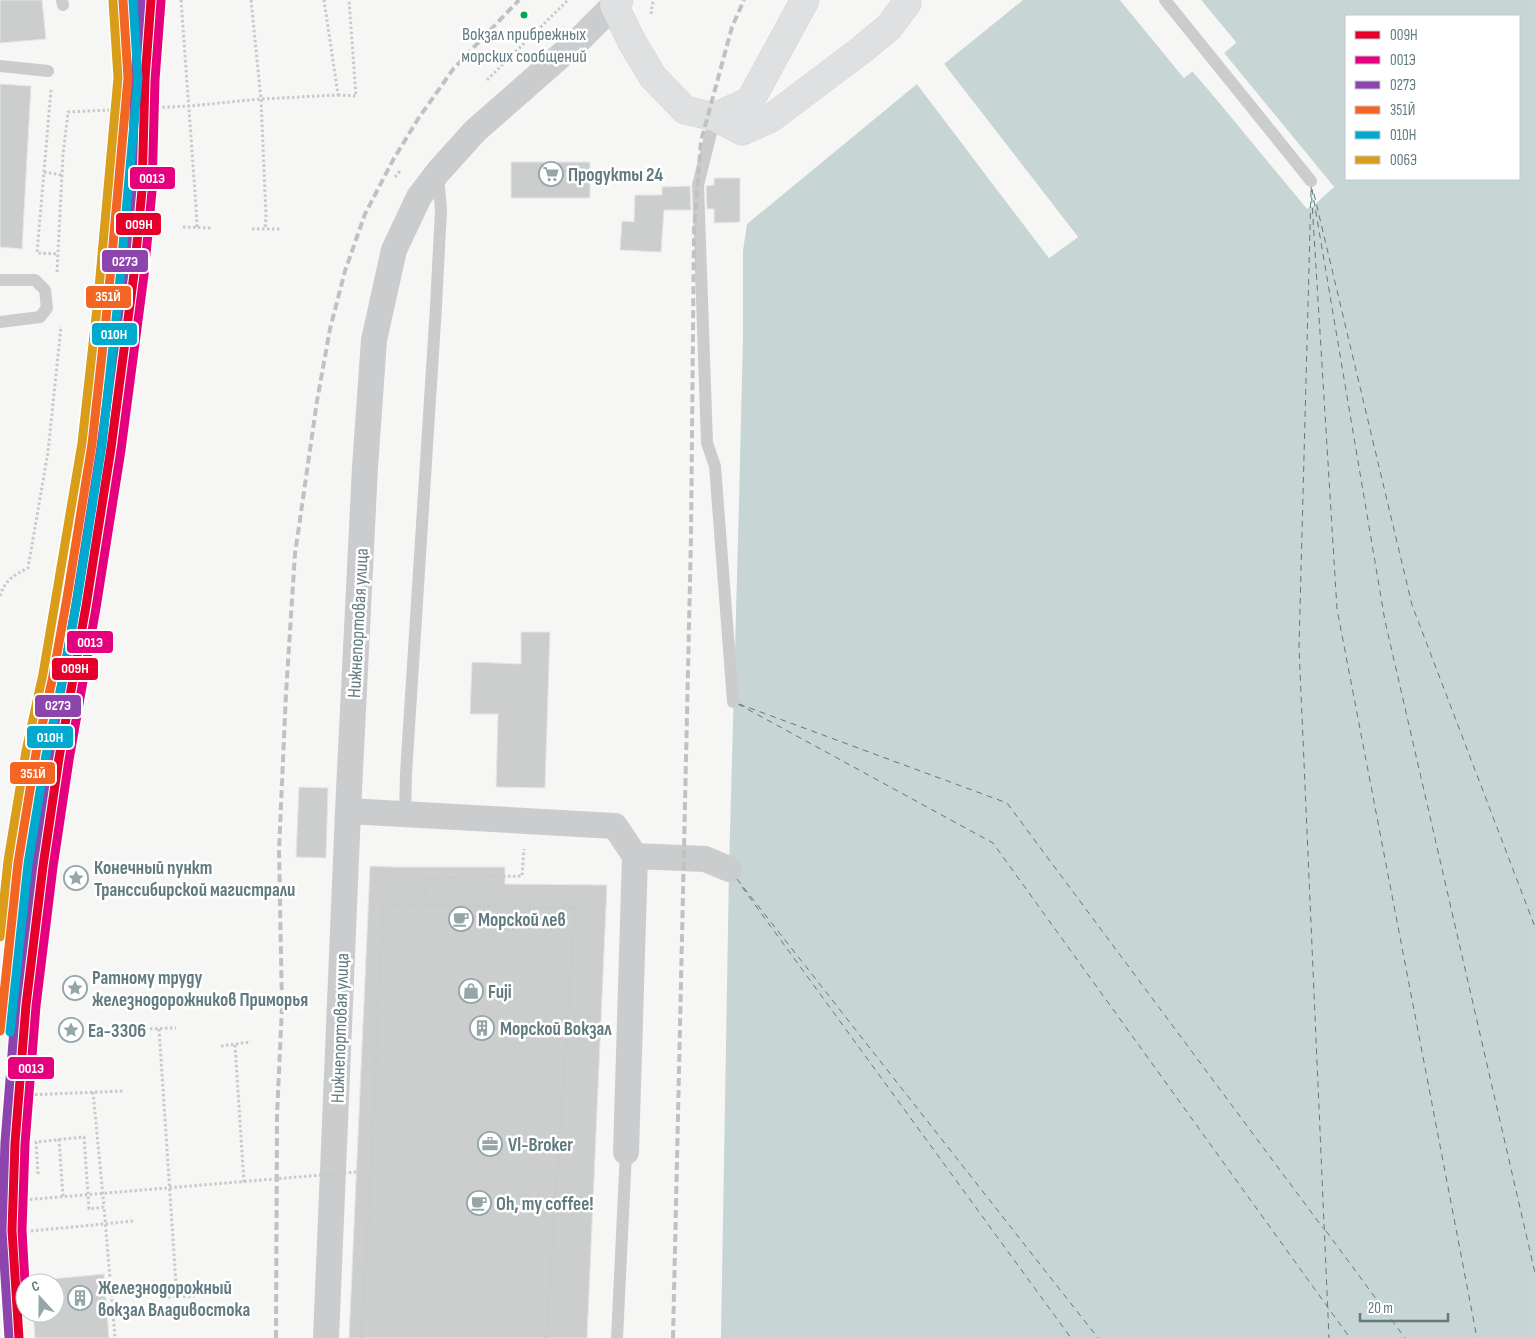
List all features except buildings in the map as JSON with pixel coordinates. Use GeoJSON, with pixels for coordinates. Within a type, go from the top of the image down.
{"type":"FeatureCollection","features":[{"type":"Feature","properties":{"kind":"street"},"geometry":{"type":"LineString","coordinates":[[716,117],[750,101],[805,0]]}},
{"type":"Feature","properties":{"kind":"street"},"geometry":{"type":"LineString","coordinates":[[616,3],[632,42],[653,77],[684,110],[716,117],[742,131],[771,118],[889,27],[907,4],[906,0]]}},
{"type":"Feature","properties":{"kind":"street","name":"Нижнепортовая улица"},"geometry":{"type":"LineString","coordinates":[[326,1338],[348,811],[365,467],[374,340],[394,250],[419,198],[438,172],[475,131],[581,38],[616,3]]}},
{"type":"Feature","properties":{"kind":"street"},"geometry":{"type":"LineString","coordinates":[[348,811],[615,826],[635,856],[626,1152]]}},
{"type":"Feature","properties":{"kind":"street"},"geometry":{"type":"LineString","coordinates":[[635,856],[705,859],[728,868]]}},
{"type":"Feature","properties":{"kind":"lane"},"geometry":{"type":"LineString","coordinates":[[1165,0],[1311,181]]}},
{"type":"Feature","properties":{"kind":"lane"},"geometry":{"type":"LineString","coordinates":[[0,66],[48,71]]}},
{"type":"Feature","properties":{"kind":"lane"},"geometry":{"type":"LineString","coordinates":[[716,117],[698,185],[707,443],[715,466],[733,702]]}},
{"type":"Feature","properties":{"kind":"lane"},"geometry":{"type":"LineString","coordinates":[[405,815],[406,774],[438,277],[441,210],[438,172]]}},
{"type":"Feature","properties":{"kind":"lane"},"geometry":{"type":"LineString","coordinates":[[0,280],[35,280],[45,290],[47,308],[40,317],[0,322]]}},
{"type":"Feature","properties":{"kind":"lane"},"geometry":{"type":"LineString","coordinates":[[617,1338],[626,1152]]}},
{"type":"Feature","properties":{"kind":"path"},"geometry":{"type":"LineString","coordinates":[[181,0],[197,227]]}},
{"type":"Feature","properties":{"kind":"path"},"geometry":{"type":"LineString","coordinates":[[250,0],[261,99],[265,230]]}},
{"type":"Feature","properties":{"kind":"path"},"geometry":{"type":"LineString","coordinates":[[324,0],[338,95]]}},
{"type":"Feature","properties":{"kind":"path"},"geometry":{"type":"LineString","coordinates":[[57,281],[63,155],[68,112],[189,106],[261,99],[338,95],[356,96],[349,0]]}},
{"type":"Feature","properties":{"kind":"path"},"geometry":{"type":"LineString","coordinates":[[48,71],[51,77],[51,86],[37,253],[58,254]]}},
{"type":"Feature","properties":{"kind":"path"},"geometry":{"type":"LineString","coordinates":[[44,172],[62,174]]}},
{"type":"Feature","properties":{"kind":"path"},"geometry":{"type":"LineString","coordinates":[[182,228],[211,228]]}},
{"type":"Feature","properties":{"kind":"path"},"geometry":{"type":"LineString","coordinates":[[252,230],[280,229]]}},
{"type":"Feature","properties":{"kind":"path"},"geometry":{"type":"LineString","coordinates":[[0,596],[2,588],[11,577],[28,568],[48,452],[61,326],[58,322]]}},
{"type":"Feature","properties":{"kind":"path"},"geometry":{"type":"LineString","coordinates":[[424,905],[425,878],[522,876]]}},
{"type":"Feature","properties":{"kind":"path"},"geometry":{"type":"LineString","coordinates":[[361,1338],[371,1171],[383,904],[575,908],[546,1338]]}},
{"type":"Feature","properties":{"kind":"path"},"geometry":{"type":"LineString","coordinates":[[145,1029],[176,1028]]}},
{"type":"Feature","properties":{"kind":"path"},"geometry":{"type":"LineString","coordinates":[[159,1029],[176,1284],[181,1297]]}},
{"type":"Feature","properties":{"kind":"path"},"geometry":{"type":"LineString","coordinates":[[220,1046],[251,1042]]}},
{"type":"Feature","properties":{"kind":"path"},"geometry":{"type":"LineString","coordinates":[[235,1045],[244,1183]]}},
{"type":"Feature","properties":{"kind":"path"},"geometry":{"type":"LineString","coordinates":[[24,1095],[123,1091]]}},
{"type":"Feature","properties":{"kind":"path"},"geometry":{"type":"LineString","coordinates":[[93,1092],[115,1338]]}},
{"type":"Feature","properties":{"kind":"path"},"geometry":{"type":"LineString","coordinates":[[38,1174],[36,1142],[84,1137],[89,1209],[104,1207]]}},
{"type":"Feature","properties":{"kind":"path"},"geometry":{"type":"LineString","coordinates":[[59,1139],[63,1197]]}},
{"type":"Feature","properties":{"kind":"path"},"geometry":{"type":"LineString","coordinates":[[0,1202],[371,1171]]}},
{"type":"Feature","properties":{"kind":"path"},"geometry":{"type":"LineString","coordinates":[[21,1232],[134,1221]]}},
{"type":"Feature","properties":{"kind":"path"},"geometry":{"type":"LineString","coordinates":[[168,1297],[195,1296]]}},
{"type":"Feature","properties":{"kind":"shaded area"},"geometry":{"type":"Polygon","coordinates":[[[1023,0],[1120,0],[1184,78],[1192,71],[1311,208],[1334,187],[1224,53],[1236,42],[1201,0],[1535,0],[1535,1338],[721,1338],[729,869],[743,335],[743,251],[747,224],[917,84],[1049,258],[1078,237],[944,64],[1023,0]]]}},
{"type":"Feature","properties":{"kind":"pier"},"geometry":{"type":"Polygon","coordinates":[[[1120,0],[1123,0],[1184,74],[1194,69],[1311,204],[1331,187],[1222,55],[1222,51],[1233,42],[1199,0],[1201,0],[1236,43],[1224,53],[1334,187],[1307,209],[1193,71],[1184,78],[1120,0]]]}},
{"type":"Feature","properties":{"kind":"pier"},"geometry":{"type":"Polygon","coordinates":[[[944,64],[1078,237],[1049,258],[917,84],[919,83],[1049,255],[1074,237],[942,65],[944,64]]]}},
{"type":"Feature","properties":{"kind":"ferry route"},"geometry":{"type":"LineString","coordinates":[[1311,186],[1337,609],[1477,1338]]}},
{"type":"Feature","properties":{"kind":"ferry route"},"geometry":{"type":"LineString","coordinates":[[1312,189],[1385,621],[1535,1273]]}},
{"type":"Feature","properties":{"kind":"ferry route"},"geometry":{"type":"LineString","coordinates":[[1311,191],[1299,647],[1329,1338]]}},
{"type":"Feature","properties":{"kind":"ferry route"},"geometry":{"type":"LineString","coordinates":[[1314,194],[1412,605],[1535,927]]}},
{"type":"Feature","properties":{"kind":"ferry route"},"geometry":{"type":"LineString","coordinates":[[738,704],[993,843],[1350,1338]]}},
{"type":"Feature","properties":{"kind":"ferry route"},"geometry":{"type":"LineString","coordinates":[[739,704],[1007,803],[1323,1228]]}},
{"type":"Feature","properties":{"kind":"ferry route"},"geometry":{"type":"LineString","coordinates":[[737,879],[1098,1338]]}},
{"type":"Feature","properties":{"kind":"ferry route"},"geometry":{"type":"LineString","coordinates":[[742,887],[1071,1338]]}},
{"type":"Feature","properties":{"kind":"ferry route"},"geometry":{"type":"LineString","coordinates":[[1326,1231],[1405,1338]]}},
{"type":"Feature","properties":{"kind":"railway"},"geometry":{"type":"LineString","coordinates":[[276,1338],[277,1115],[282,1007],[279,850],[286,693],[295,554],[317,401],[330,329],[345,271],[365,214],[393,160],[418,119],[454,68],[519,0]]}},
{"type":"Feature","properties":{"kind":"railway"},"geometry":{"type":"LineString","coordinates":[[673,1338],[691,537],[694,230],[701,141],[732,27],[744,0]]}},
{"type":"Feature","properties":{"kind":"transit line","name":"351Й"},"geometry":{"type":"LineString","coordinates":[[0,1031],[18,863],[36,753],[53,676],[67,598],[92,444],[108,300],[128,78],[123,0]]}},
{"type":"Feature","properties":{"kind":"transit line","name":"010Н"},"geometry":{"type":"LineString","coordinates":[[10,1032],[28,864],[46,755],[63,678],[77,600],[102,445],[118,301],[138,79],[133,0]]}},
{"type":"Feature","properties":{"kind":"transit line","name":"027Э"},"geometry":{"type":"LineString","coordinates":[[9,1338],[2,1230],[5,1142],[16,1004],[33,865],[49,757],[101,447],[124,273],[132,189],[135,79],[141,0]]}},
{"type":"Feature","properties":{"kind":"transit line","name":"009Н"},"geometry":{"type":"LineString","coordinates":[[19,1338],[12,1230],[15,1143],[26,1005],[43,866],[59,758],[111,448],[134,274],[142,190],[145,79],[151,0]]}},
{"type":"Feature","properties":{"kind":"transit line","name":"006Э"},"geometry":{"type":"LineString","coordinates":[[0,937],[8,861],[26,751],[43,674],[82,443],[98,299],[118,78],[113,1]]}},
{"type":"Feature","properties":{"kind":"transit line","name":"001Э"},"geometry":{"type":"LineString","coordinates":[[24,1273],[22,1230],[25,1144],[36,1006],[53,867],[121,450],[144,275],[152,191],[155,80],[161,1]]}},
{"type":"Feature","properties":{"kind":"place","name":"Вокзал прибрежных морских сообщений"},"geometry":{"type":"Point","coordinates":[524,15]}},
{"type":"Feature","properties":{"kind":"place","name":"Продукты 24"},"geometry":{"type":"Point","coordinates":[551,174]}},
{"type":"Feature","properties":{"kind":"place","name":"Конечный пункт Транссибирской магистрали"},"geometry":{"type":"Point","coordinates":[76,878]}},
{"type":"Feature","properties":{"kind":"place","name":"Морской лев"},"geometry":{"type":"Point","coordinates":[461,919]}},
{"type":"Feature","properties":{"kind":"place","name":"Ратному труду железнодорожников Приморья"},"geometry":{"type":"Point","coordinates":[75,988]}},
{"type":"Feature","properties":{"kind":"place","name":"Fuji"},"geometry":{"type":"Point","coordinates":[471,991]}},
{"type":"Feature","properties":{"kind":"place","name":"Морской Вокзал"},"geometry":{"type":"Point","coordinates":[482,1028]}},
{"type":"Feature","properties":{"kind":"place","name":"Еа-3306"},"geometry":{"type":"Point","coordinates":[71,1030]}},
{"type":"Feature","properties":{"kind":"place","name":"Vl-Broker"},"geometry":{"type":"Point","coordinates":[490,1144]}},
{"type":"Feature","properties":{"kind":"place","name":"Oh, my coffee!"},"geometry":{"type":"Point","coordinates":[479,1203]}},
{"type":"Feature","properties":{"kind":"place","name":"Железнодорожный вокзал Владивостока"},"geometry":{"type":"Point","coordinates":[80,1298]}}]}
